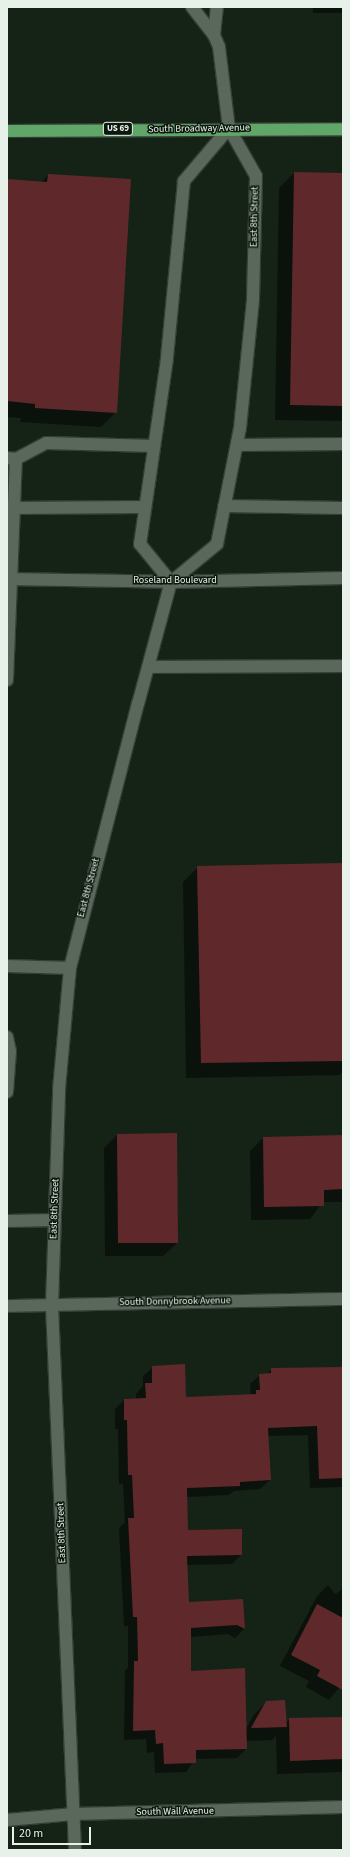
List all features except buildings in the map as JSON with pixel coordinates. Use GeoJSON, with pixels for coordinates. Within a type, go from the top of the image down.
{"type":"FeatureCollection","features":[{"type":"Feature","properties":{"kind":"main road","name":"South Broadway Avenue"},"geometry":{"type":"LineString","coordinates":[[7,131],[343,128]]}},
{"type":"Feature","properties":{"kind":"street"},"geometry":{"type":"LineString","coordinates":[[171,582],[140,544],[167,359],[184,181],[229,128],[222,60],[214,35],[192,7]]}},
{"type":"Feature","properties":{"kind":"street"},"geometry":{"type":"LineString","coordinates":[[214,35],[217,7]]}},
{"type":"Feature","properties":{"kind":"street","name":"East 8th Street"},"geometry":{"type":"LineString","coordinates":[[75,1850],[52,1304],[59,1089],[70,968],[81,918],[171,582],[217,544],[237,445],[253,299],[256,176],[229,128]]}},
{"type":"Feature","properties":{"kind":"street"},"geometry":{"type":"LineString","coordinates":[[7,680],[12,458],[46,443],[154,446]]}},
{"type":"Feature","properties":{"kind":"street"},"geometry":{"type":"LineString","coordinates":[[237,445],[343,444]]}},
{"type":"Feature","properties":{"kind":"street"},"geometry":{"type":"LineString","coordinates":[[224,506],[343,508]]}},
{"type":"Feature","properties":{"kind":"street"},"geometry":{"type":"LineString","coordinates":[[11,508],[145,507]]}},
{"type":"Feature","properties":{"kind":"street","name":"Roseland Boulevard"},"geometry":{"type":"LineString","coordinates":[[9,579],[171,582],[343,578]]}},
{"type":"Feature","properties":{"kind":"street"},"geometry":{"type":"LineString","coordinates":[[148,667],[343,666]]}},
{"type":"Feature","properties":{"kind":"street"},"geometry":{"type":"LineString","coordinates":[[7,966],[70,968]]}},
{"type":"Feature","properties":{"kind":"street"},"geometry":{"type":"LineString","coordinates":[[7,1037],[10,1051],[7,1092]]}},
{"type":"Feature","properties":{"kind":"street"},"geometry":{"type":"LineString","coordinates":[[7,1221],[55,1220]]}},
{"type":"Feature","properties":{"kind":"street","name":"South Donnybrook Avenue"},"geometry":{"type":"LineString","coordinates":[[7,1306],[343,1299]]}},
{"type":"Feature","properties":{"kind":"street","name":"South Wall Avenue"},"geometry":{"type":"LineString","coordinates":[[7,1820],[74,1814],[343,1807]]}}]}
